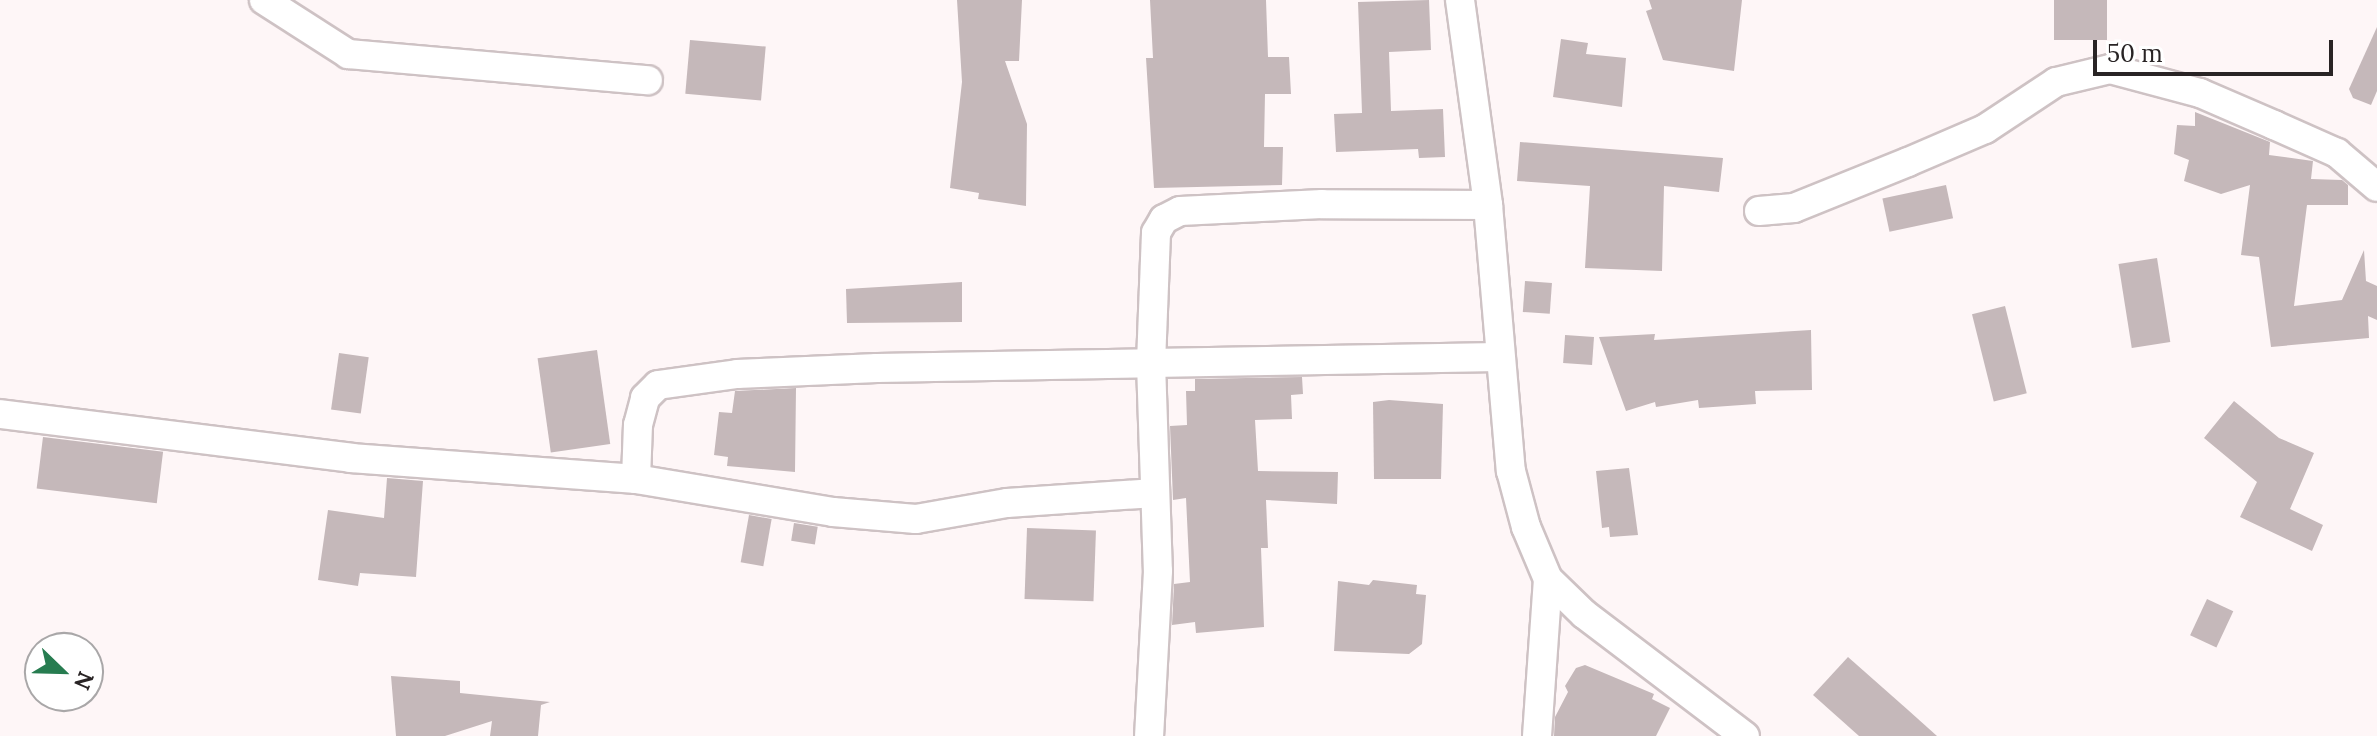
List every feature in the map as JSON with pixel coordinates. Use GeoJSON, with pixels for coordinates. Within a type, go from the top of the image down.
{"type":"FeatureCollection","features":[{"type":"Feature","properties":{"kind":"street"},"geometry":{"type":"LineString","coordinates":[[264,0],[348,54],[648,80]]}},
{"type":"Feature","properties":{"kind":"street"},"geometry":{"type":"LineString","coordinates":[[1460,0],[1488,205],[1511,471],[1548,579],[1537,736]]}},
{"type":"Feature","properties":{"kind":"street"},"geometry":{"type":"LineString","coordinates":[[1759,211],[1794,208],[1908,162],[1985,129],[2056,82],[2110,69],[2200,93],[2274,125],[2337,153],[2377,187]]}},
{"type":"Feature","properties":{"kind":"street"},"geometry":{"type":"LineString","coordinates":[[1149,736],[1158,571],[1151,363],[1156,233],[1164,219],[1180,211],[1322,204],[1488,205]]}},
{"type":"Feature","properties":{"kind":"street"},"geometry":{"type":"LineString","coordinates":[[636,479],[638,425],[645,398],[658,385],[737,374],[877,368],[1499,357]]}},
{"type":"Feature","properties":{"kind":"street"},"geometry":{"type":"LineString","coordinates":[[0,414],[351,458],[636,479],[833,512],[916,519],[1007,503],[1155,493]]}},
{"type":"Feature","properties":{"kind":"street"},"geometry":{"type":"LineString","coordinates":[[1548,579],[1584,614],[1745,736]]}},
{"type":"Feature","properties":{"kind":"street"},"geometry":{"type":"LineString","coordinates":[[1525,736],[1541,690]]}},
{"type":"Feature","properties":{"kind":"building"},"geometry":{"type":"Polygon","coordinates":[[[957,0],[1022,0],[1019,61],[1005,61],[1027,124],[1026,206],[978,199],[979,193],[950,188],[962,82],[957,0]]]}},
{"type":"Feature","properties":{"kind":"building"},"geometry":{"type":"Polygon","coordinates":[[[1150,0],[1266,0],[1268,57],[1289,57],[1291,94],[1265,94],[1264,147],[1283,147],[1282,185],[1154,188],[1146,58],[1153,58],[1150,0]]]}},
{"type":"Feature","properties":{"kind":"building"},"geometry":{"type":"Polygon","coordinates":[[[1429,0],[1431,50],[1389,52],[1391,111],[1443,109],[1445,157],[1419,158],[1418,149],[1336,152],[1334,114],[1362,113],[1358,2],[1429,0]]]}},
{"type":"Feature","properties":{"kind":"building"},"geometry":{"type":"Polygon","coordinates":[[[1649,0],[1742,0],[1734,71],[1663,60],[1646,11],[1652,9],[1649,0]]]}},
{"type":"Feature","properties":{"kind":"building"},"geometry":{"type":"Polygon","coordinates":[[[2054,0],[2107,0],[2107,40],[2054,40],[2054,0]]]}},
{"type":"Feature","properties":{"kind":"building"},"geometry":{"type":"Polygon","coordinates":[[[2377,27],[2377,91],[2371,105],[2353,98],[2349,89],[2377,27]]]}},
{"type":"Feature","properties":{"kind":"building"},"geometry":{"type":"Polygon","coordinates":[[[1561,39],[1588,43],[1586,54],[1626,58],[1622,107],[1553,97],[1561,39]]]}},
{"type":"Feature","properties":{"kind":"building"},"geometry":{"type":"Polygon","coordinates":[[[690,40],[766,47],[761,100],[685,94],[690,40]]]}},
{"type":"Feature","properties":{"kind":"building"},"geometry":{"type":"Polygon","coordinates":[[[2195,112],[2270,142],[2269,155],[2313,161],[2311,179],[2342,180],[2348,185],[2348,205],[2307,205],[2294,306],[2342,300],[2364,250],[2366,281],[2377,286],[2377,320],[2368,316],[2369,338],[2271,347],[2259,257],[2241,255],[2250,185],[2221,194],[2184,181],[2189,160],[2174,154],[2177,125],[2195,126],[2195,112]]]}},
{"type":"Feature","properties":{"kind":"building"},"geometry":{"type":"Polygon","coordinates":[[[1520,142],[1723,158],[1719,192],[1664,186],[1662,271],[1585,268],[1590,186],[1517,181],[1520,142]]]}},
{"type":"Feature","properties":{"kind":"building"},"geometry":{"type":"Polygon","coordinates":[[[1946,185],[1953,218],[1889,232],[1882,199],[1946,185]]]}},
{"type":"Feature","properties":{"kind":"building"},"geometry":{"type":"Polygon","coordinates":[[[2157,258],[2170,342],[2132,348],[2118,264],[2157,258]]]}},
{"type":"Feature","properties":{"kind":"building"},"geometry":{"type":"Polygon","coordinates":[[[1525,281],[1552,283],[1550,314],[1523,312],[1525,281]]]}},
{"type":"Feature","properties":{"kind":"building"},"geometry":{"type":"Polygon","coordinates":[[[962,282],[962,322],[847,323],[846,289],[962,282]]]}},
{"type":"Feature","properties":{"kind":"building"},"geometry":{"type":"Polygon","coordinates":[[[2005,306],[2027,393],[1994,402],[1972,314],[2005,306]]]}},
{"type":"Feature","properties":{"kind":"building"},"geometry":{"type":"Polygon","coordinates":[[[1811,330],[1812,390],[1755,391],[1756,404],[1699,408],[1698,400],[1656,407],[1655,402],[1626,411],[1599,337],[1655,334],[1654,340],[1811,330]]]}},
{"type":"Feature","properties":{"kind":"building"},"geometry":{"type":"Polygon","coordinates":[[[1565,335],[1594,337],[1592,365],[1563,363],[1565,335]]]}},
{"type":"Feature","properties":{"kind":"building"},"geometry":{"type":"Polygon","coordinates":[[[597,350],[610,444],[551,452],[538,358],[597,350]]]}},
{"type":"Feature","properties":{"kind":"building"},"geometry":{"type":"Polygon","coordinates":[[[339,353],[369,357],[361,414],[331,409],[339,353]]]}},
{"type":"Feature","properties":{"kind":"building"},"geometry":{"type":"Polygon","coordinates":[[[1302,377],[1303,394],[1291,395],[1292,419],[1255,420],[1258,471],[1338,472],[1337,504],[1266,500],[1268,548],[1261,548],[1264,627],[1196,633],[1195,622],[1172,625],[1174,584],[1190,582],[1186,498],[1173,500],[1170,426],[1187,425],[1186,391],[1195,391],[1195,379],[1302,377]]]}},
{"type":"Feature","properties":{"kind":"building"},"geometry":{"type":"Polygon","coordinates":[[[796,388],[795,472],[727,466],[728,457],[714,455],[719,412],[732,413],[735,391],[796,388]]]}},
{"type":"Feature","properties":{"kind":"building"},"geometry":{"type":"Polygon","coordinates":[[[1389,400],[1443,404],[1441,479],[1374,479],[1373,402],[1389,400]]]}},
{"type":"Feature","properties":{"kind":"building"},"geometry":{"type":"Polygon","coordinates":[[[2234,401],[2279,438],[2314,453],[2290,509],[2323,525],[2312,551],[2240,517],[2257,482],[2204,438],[2234,401]]]}},
{"type":"Feature","properties":{"kind":"building"},"geometry":{"type":"Polygon","coordinates":[[[43,437],[163,452],[157,503],[37,489],[43,437]]]}},
{"type":"Feature","properties":{"kind":"building"},"geometry":{"type":"Polygon","coordinates":[[[1629,468],[1638,535],[1610,537],[1609,527],[1602,528],[1596,471],[1629,468]]]}},
{"type":"Feature","properties":{"kind":"building"},"geometry":{"type":"Polygon","coordinates":[[[387,478],[423,481],[416,577],[360,573],[358,586],[318,580],[328,510],[384,518],[387,478]]]}},
{"type":"Feature","properties":{"kind":"building"},"geometry":{"type":"Polygon","coordinates":[[[749,515],[772,519],[763,566],[741,562],[749,515]]]}},
{"type":"Feature","properties":{"kind":"building"},"geometry":{"type":"Polygon","coordinates":[[[794,523],[818,527],[815,545],[791,541],[794,523]]]}},
{"type":"Feature","properties":{"kind":"building"},"geometry":{"type":"Polygon","coordinates":[[[1027,528],[1096,530],[1093,601],[1025,599],[1027,528]]]}},
{"type":"Feature","properties":{"kind":"building"},"geometry":{"type":"Polygon","coordinates":[[[1373,580],[1417,585],[1416,594],[1426,595],[1422,644],[1409,654],[1334,651],[1338,581],[1369,585],[1373,580]]]}},
{"type":"Feature","properties":{"kind":"building"},"geometry":{"type":"Polygon","coordinates":[[[2207,599],[2233,611],[2216,648],[2190,635],[2207,599]]]}},
{"type":"Feature","properties":{"kind":"building"},"geometry":{"type":"Polygon","coordinates":[[[1848,657],[1937,736],[1859,736],[1813,695],[1848,657]]]}},
{"type":"Feature","properties":{"kind":"building"},"geometry":{"type":"Polygon","coordinates":[[[1585,665],[1654,694],[1652,699],[1670,708],[1656,736],[1554,736],[1555,717],[1568,692],[1565,686],[1576,668],[1585,665]]]}},
{"type":"Feature","properties":{"kind":"building"},"geometry":{"type":"Polygon","coordinates":[[[391,676],[460,681],[460,693],[550,702],[541,705],[538,736],[490,736],[492,721],[445,736],[396,736],[391,676]]]}}]}
